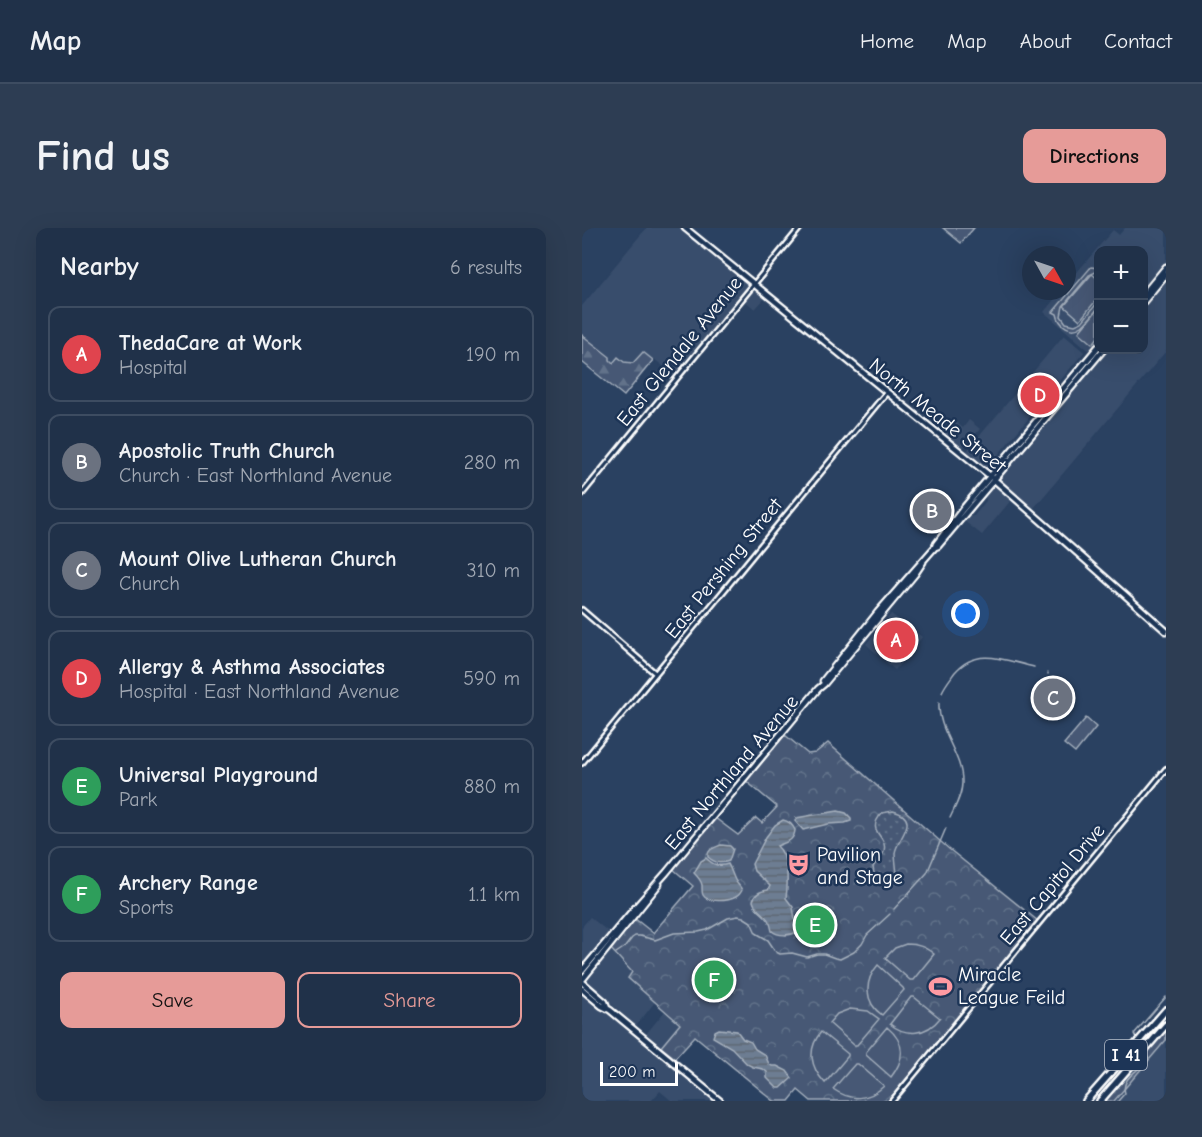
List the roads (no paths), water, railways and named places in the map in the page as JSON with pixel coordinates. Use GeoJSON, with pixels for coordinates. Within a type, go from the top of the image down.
{"type":"FeatureCollection","features":[{"type":"Feature","properties":{"kind":"highway","name":"I 41"},"geometry":{"type":"LineString","coordinates":[[1086,1101],[1166,1010]]}},
{"type":"Feature","properties":{"kind":"highway","name":"I 41"},"geometry":{"type":"LineString","coordinates":[[1100,1101],[1166,1025]]}},
{"type":"Feature","properties":{"kind":"main road","name":"North Meade Street"},"geometry":{"type":"LineString","coordinates":[[685,228],[991,478],[1166,631]]}},
{"type":"Feature","properties":{"kind":"main road"},"geometry":{"type":"LineString","coordinates":[[1148,288],[1166,267]]}},
{"type":"Feature","properties":{"kind":"main road"},"geometry":{"type":"LineString","coordinates":[[1144,300],[1166,274]]}},
{"type":"Feature","properties":{"kind":"main road","name":"East Northland Avenue"},"geometry":{"type":"LineString","coordinates":[[582,981],[666,873],[818,689],[878,612],[938,546],[1094,352]]}},
{"type":"Feature","properties":{"kind":"main road","name":"East Northland Avenue"},"geometry":{"type":"LineString","coordinates":[[991,478],[1100,354]]}},
{"type":"Feature","properties":{"kind":"main road","name":"East Northland Avenue"},"geometry":{"type":"LineString","coordinates":[[582,971],[666,873]]}},
{"type":"Feature","properties":{"kind":"main road"},"geometry":{"type":"LineString","coordinates":[[582,981],[605,1002],[607,1007]]}},
{"type":"Feature","properties":{"kind":"main road"},"geometry":{"type":"LineString","coordinates":[[582,990],[602,1006],[607,1007],[720,1101]]}},
{"type":"Feature","properties":{"kind":"street","name":"East Glendale Avenue"},"geometry":{"type":"LineString","coordinates":[[582,494],[800,228]]}},
{"type":"Feature","properties":{"kind":"street","name":"East Pershing Street"},"geometry":{"type":"LineString","coordinates":[[582,763],[887,392]]}},
{"type":"Feature","properties":{"kind":"street"},"geometry":{"type":"LineString","coordinates":[[582,610],[656,674]]}},
{"type":"Feature","properties":{"kind":"street","name":"East Capitol Drive"},"geometry":{"type":"LineString","coordinates":[[892,1101],[1166,769]]}},
{"type":"Feature","properties":{"kind":"waterway"},"geometry":{"type":"LineString","coordinates":[[942,692],[955,672],[973,659],[983,657],[1003,659],[1034,667]]}},
{"type":"Feature","properties":{"kind":"waterway"},"geometry":{"type":"LineString","coordinates":[[939,702],[939,713],[959,763],[962,783],[958,801],[950,818]]}},
{"type":"Feature","properties":{"kind":"waterway"},"geometry":{"type":"LineString","coordinates":[[894,909],[927,873],[946,828]]}},
{"type":"Feature","properties":{"kind":"waterway"},"geometry":{"type":"LineString","coordinates":[[616,953],[635,936],[655,940],[674,933],[698,932],[707,930],[728,918],[738,916],[751,922],[756,933],[768,940],[780,954],[792,953],[807,957],[824,954],[840,959],[854,952],[867,935],[890,914]]}},
{"type":"Feature","properties":{"kind":"waterway"},"geometry":{"type":"LineString","coordinates":[[1136,1038],[1134,1034],[1166,997]]}},
{"type":"Feature","properties":{"kind":"waterway"},"geometry":{"type":"LineString","coordinates":[[1118,1101],[1125,1093],[1124,1087],[1128,1078],[1145,1062],[1148,1058],[1146,1055]]}},
{"type":"Feature","properties":{"kind":"place","name":"Allergy & Asthma Associates"},"geometry":{"type":"Point","coordinates":[1040,395]}},
{"type":"Feature","properties":{"kind":"place","name":"Apostolic Truth Church"},"geometry":{"type":"Point","coordinates":[932,511]}},
{"type":"Feature","properties":{"kind":"place","name":"ThedaCare at Work"},"geometry":{"type":"Point","coordinates":[896,640]}},
{"type":"Feature","properties":{"kind":"place","name":"Mount Olive Lutheran Church"},"geometry":{"type":"Point","coordinates":[1053,698]}},
{"type":"Feature","properties":{"kind":"place","name":"Pavilion and Stage"},"geometry":{"type":"Point","coordinates":[799,865]}},
{"type":"Feature","properties":{"kind":"place","name":"Universal Playground"},"geometry":{"type":"Point","coordinates":[815,925]}},
{"type":"Feature","properties":{"kind":"place","name":"Archery Range"},"geometry":{"type":"Point","coordinates":[714,980]}},
{"type":"Feature","properties":{"kind":"place","name":"Miracle League Feild"},"geometry":{"type":"Point","coordinates":[940,986]}}]}
